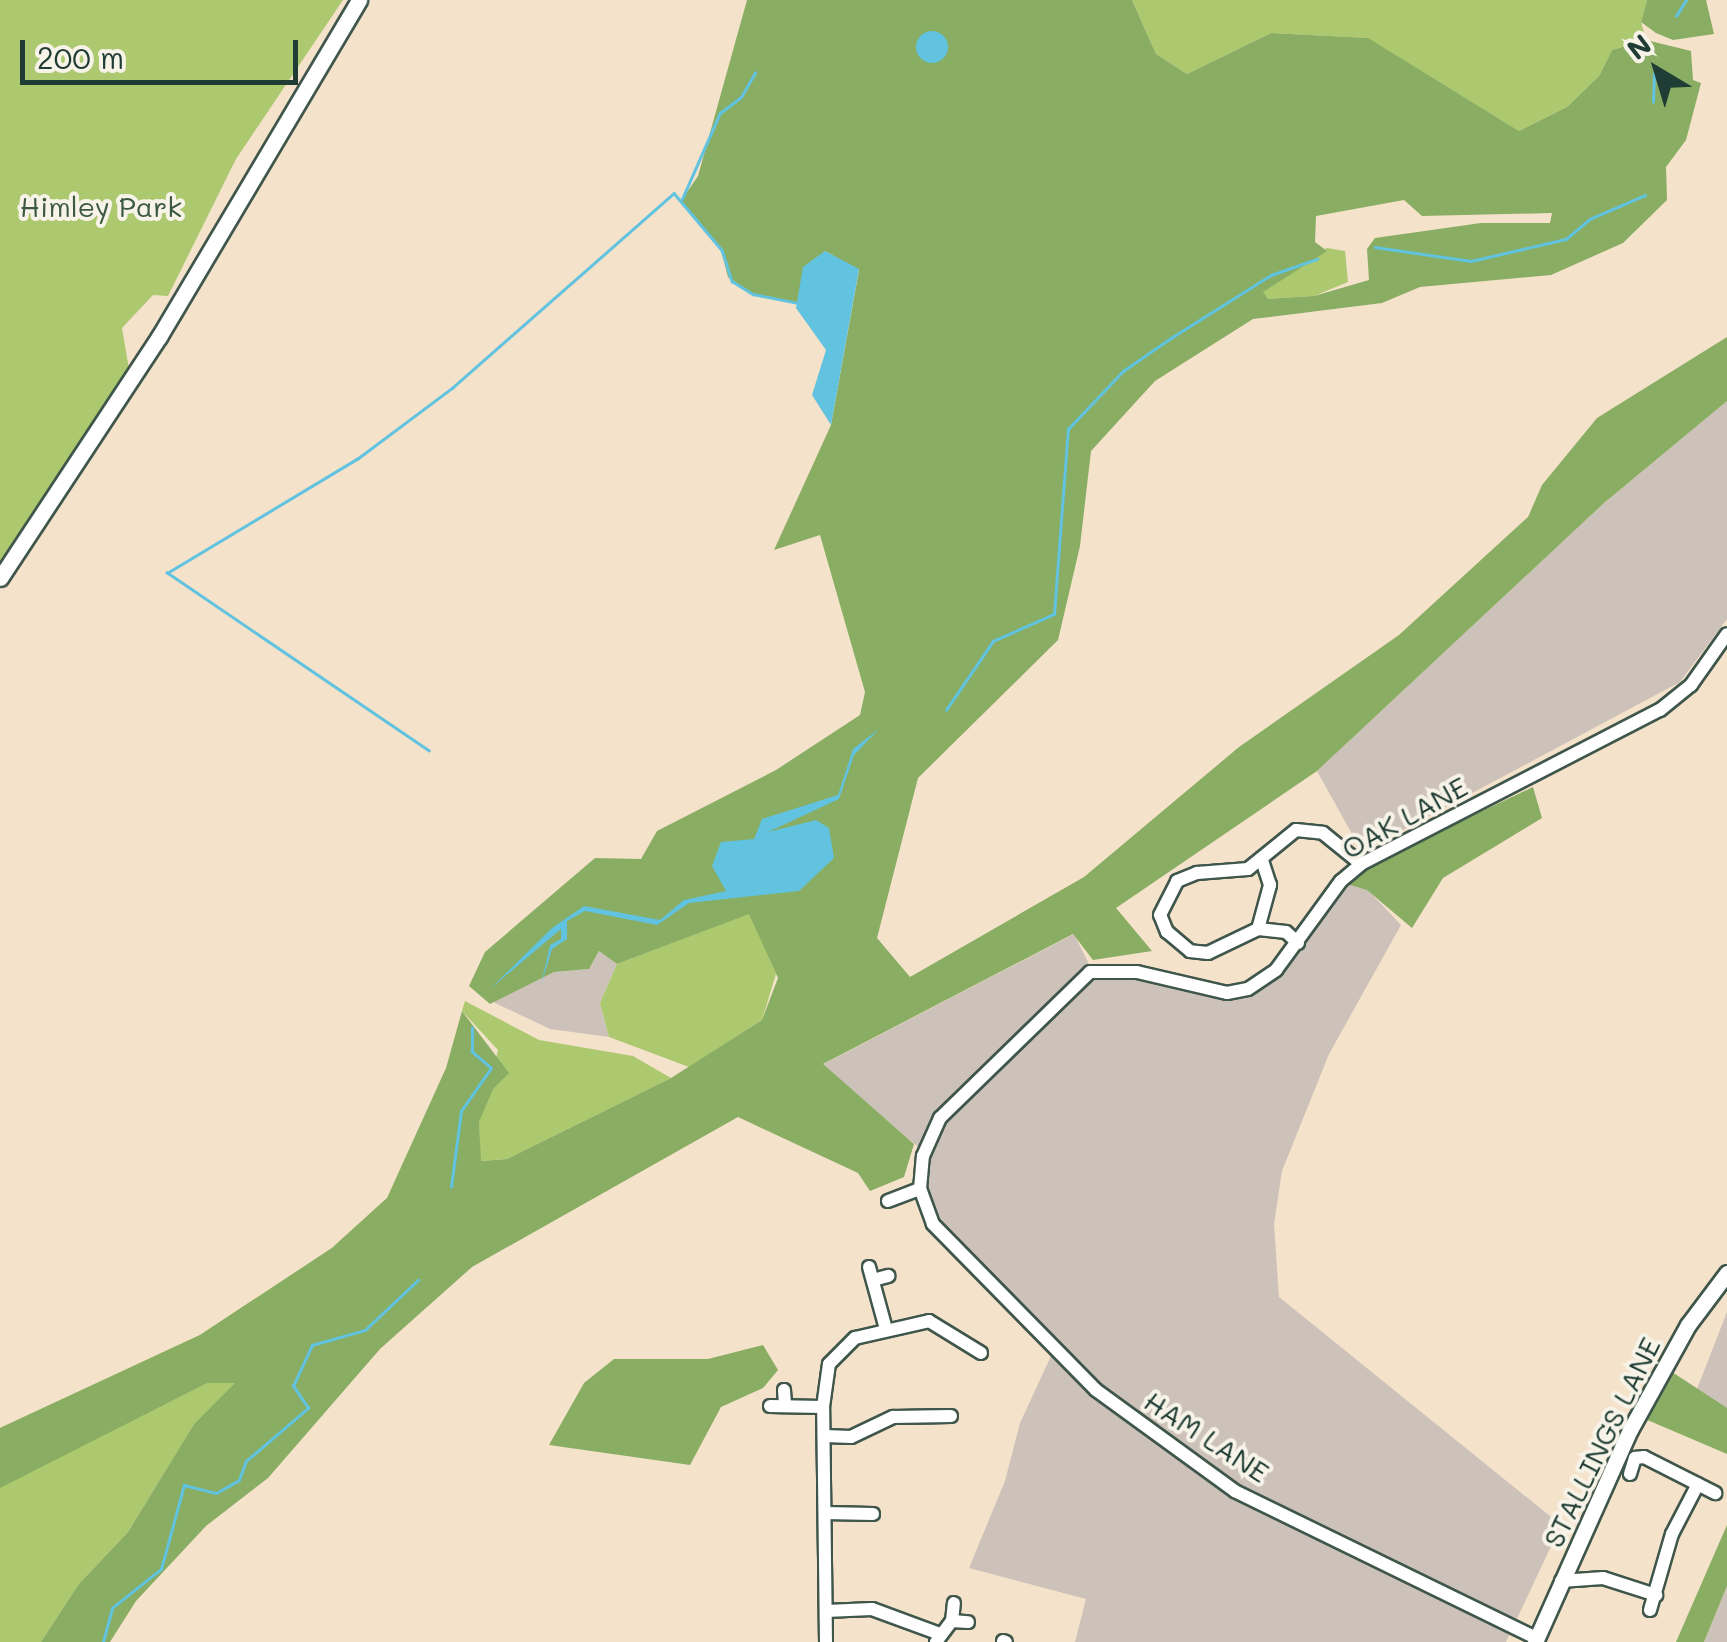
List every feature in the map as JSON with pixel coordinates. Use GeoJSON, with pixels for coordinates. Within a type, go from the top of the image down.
{"type":"FeatureCollection","features":[{"type":"Feature","properties":{"kind":"main road"},"geometry":{"type":"LineString","coordinates":[[0,578],[159,337],[359,0]]}},
{"type":"Feature","properties":{"kind":"main road","name":"STALLINGS LANE"},"geometry":{"type":"LineString","coordinates":[[1535,1640],[1658,1378],[1727,1273]]}},
{"type":"Feature","properties":{"kind":"street","name":"OAK LANE"},"geometry":{"type":"LineString","coordinates":[[920,1188],[924,1156],[940,1118],[1090,972],[1137,972],[1227,993],[1248,989],[1276,970],[1341,880],[1361,864],[1660,710],[1691,685],[1727,634]]}},
{"type":"Feature","properties":{"kind":"street"},"geometry":{"type":"LineString","coordinates":[[1298,943],[1286,932],[1258,929],[1208,953],[1190,951],[1167,932],[1160,915],[1166,896],[1187,876],[1235,874],[1261,858],[1286,834],[1310,830],[1361,864]]}},
{"type":"Feature","properties":{"kind":"street"},"geometry":{"type":"LineString","coordinates":[[1258,929],[1270,885],[1261,858]]}},
{"type":"Feature","properties":{"kind":"street"},"geometry":{"type":"LineString","coordinates":[[888,1201],[920,1188]]}},
{"type":"Feature","properties":{"kind":"street","name":"HAM LANE"},"geometry":{"type":"LineString","coordinates":[[920,1188],[933,1224],[1073,1370],[1146,1428],[1235,1490],[1535,1640]]}},
{"type":"Feature","properties":{"kind":"street"},"geometry":{"type":"LineString","coordinates":[[886,1330],[871,1273],[888,1276]]}},
{"type":"Feature","properties":{"kind":"street"},"geometry":{"type":"LineString","coordinates":[[826,1642],[826,1374],[841,1348],[886,1330],[939,1322],[981,1353]]}},
{"type":"Feature","properties":{"kind":"street"},"geometry":{"type":"LineString","coordinates":[[784,1390],[778,1406],[823,1407]]}},
{"type":"Feature","properties":{"kind":"street"},"geometry":{"type":"LineString","coordinates":[[825,1436],[851,1438],[893,1418],[951,1416]]}},
{"type":"Feature","properties":{"kind":"street"},"geometry":{"type":"LineString","coordinates":[[1630,1474],[1635,1458],[1644,1457],[1715,1493]]}},
{"type":"Feature","properties":{"kind":"street"},"geometry":{"type":"LineString","coordinates":[[1650,1610],[1672,1534],[1698,1484]]}},
{"type":"Feature","properties":{"kind":"street"},"geometry":{"type":"LineString","coordinates":[[825,1513],[873,1514]]}},
{"type":"Feature","properties":{"kind":"street"},"geometry":{"type":"LineString","coordinates":[[1561,1580],[1603,1578],[1656,1595]]}},
{"type":"Feature","properties":{"kind":"street"},"geometry":{"type":"LineString","coordinates":[[826,1611],[872,1609],[938,1638],[952,1621],[954,1603]]}},
{"type":"Feature","properties":{"kind":"street"},"geometry":{"type":"LineString","coordinates":[[952,1621],[968,1622]]}},
{"type":"Feature","properties":{"kind":"shaded area"},"geometry":{"type":"Polygon","coordinates":[[[1727,401],[1727,619],[1680,682],[1362,852],[1317,771],[1604,503],[1727,401]]]}},
{"type":"Feature","properties":{"kind":"shaded area"},"geometry":{"type":"Polygon","coordinates":[[[1347,884],[1367,889],[1401,925],[1329,1054],[1282,1171],[1274,1224],[1279,1297],[1561,1525],[1506,1642],[1075,1642],[1086,1599],[969,1568],[1005,1481],[1020,1423],[1057,1343],[946,1230],[928,1195],[930,1157],[822,1065],[1074,934],[1096,978],[1137,977],[1227,1000],[1247,998],[1277,977],[1347,884]]]}},
{"type":"Feature","properties":{"kind":"shaded area"},"geometry":{"type":"Polygon","coordinates":[[[599,951],[617,964],[600,1003],[609,1037],[550,1029],[493,1002],[554,972],[589,969],[599,951]]]}},
{"type":"Feature","properties":{"kind":"shaded area"},"geometry":{"type":"Polygon","coordinates":[[[1727,1312],[1727,1426],[1697,1389],[1727,1312]]]}},
{"type":"Feature","properties":{"kind":"shaded area"},"geometry":{"type":"Polygon","coordinates":[[[1727,1586],[1727,1642],[1704,1642],[1727,1586]]]}},
{"type":"Feature","properties":{"kind":"green space","name":"Himley Park"},"geometry":{"type":"Polygon","coordinates":[[[0,0],[343,0],[236,159],[168,296],[153,295],[122,328],[129,369],[0,565],[0,0]]]}},
{"type":"Feature","properties":{"kind":"green space"},"geometry":{"type":"Polygon","coordinates":[[[747,0],[1132,0],[1156,54],[1187,74],[1271,33],[1368,38],[1519,131],[1567,107],[1599,76],[1612,50],[1646,40],[1691,51],[1693,80],[1701,83],[1686,140],[1666,167],[1667,200],[1623,243],[1551,275],[1420,287],[1382,303],[1253,319],[1155,381],[1091,451],[1080,546],[1058,640],[918,778],[877,938],[910,977],[1084,877],[1239,747],[1399,635],[1528,517],[1542,485],[1597,418],[1727,337],[1727,401],[1604,503],[1317,771],[1116,908],[1152,951],[1093,960],[1073,934],[823,1064],[914,1144],[904,1177],[870,1191],[858,1173],[738,1117],[472,1267],[380,1349],[268,1478],[206,1526],[136,1601],[110,1642],[41,1642],[78,1585],[128,1532],[194,1424],[235,1383],[207,1383],[0,1488],[0,1428],[200,1335],[332,1248],[387,1198],[446,1068],[462,1011],[509,1073],[493,1089],[479,1122],[481,1161],[507,1159],[671,1078],[762,1020],[778,978],[749,914],[617,964],[599,951],[589,969],[554,972],[490,1004],[469,986],[485,952],[595,858],[641,859],[657,831],[776,770],[860,715],[865,692],[820,535],[774,550],[831,425],[859,270],[825,251],[805,276],[798,303],[753,294],[728,277],[721,250],[681,201],[698,176],[747,0]],[[1404,200],[1316,216],[1315,242],[1327,251],[1263,292],[1268,299],[1314,296],[1369,280],[1367,249],[1375,238],[1481,223],[1550,223],[1552,213],[1422,216],[1404,200]]]}},
{"type":"Feature","properties":{"kind":"green space"},"geometry":{"type":"Polygon","coordinates":[[[1132,0],[1647,0],[1641,22],[1646,40],[1612,50],[1599,76],[1567,107],[1519,131],[1367,38],[1271,33],[1187,74],[1156,54],[1132,0]]]}},
{"type":"Feature","properties":{"kind":"green space"},"geometry":{"type":"Polygon","coordinates":[[[1647,0],[1706,0],[1714,34],[1673,40],[1656,33],[1641,22],[1647,0]]]}},
{"type":"Feature","properties":{"kind":"green space"},"geometry":{"type":"Polygon","coordinates":[[[1327,248],[1345,251],[1348,282],[1314,296],[1268,299],[1262,292],[1327,248]]]}},
{"type":"Feature","properties":{"kind":"green space"},"geometry":{"type":"Polygon","coordinates":[[[1533,787],[1542,818],[1443,878],[1412,928],[1367,890],[1347,884],[1369,865],[1533,787]]]}},
{"type":"Feature","properties":{"kind":"green space"},"geometry":{"type":"Polygon","coordinates":[[[750,913],[776,974],[762,1020],[689,1067],[609,1037],[600,1003],[617,964],[750,913]]]}},
{"type":"Feature","properties":{"kind":"green space"},"geometry":{"type":"Polygon","coordinates":[[[465,1001],[539,1040],[633,1056],[671,1078],[507,1159],[480,1161],[479,1122],[498,1050],[462,1011],[465,1001]]]}},
{"type":"Feature","properties":{"kind":"green space"},"geometry":{"type":"Polygon","coordinates":[[[387,1198],[212,1382],[237,1382],[194,1424],[128,1532],[78,1585],[41,1642],[0,1642],[0,1428],[200,1335],[332,1248],[387,1198]]]}},
{"type":"Feature","properties":{"kind":"green space"},"geometry":{"type":"Polygon","coordinates":[[[763,1345],[778,1370],[763,1388],[721,1407],[690,1465],[549,1445],[584,1383],[614,1359],[708,1359],[763,1345]]]}},
{"type":"Feature","properties":{"kind":"green space"},"geometry":{"type":"Polygon","coordinates":[[[1672,1372],[1727,1408],[1727,1454],[1645,1419],[1672,1372]]]}},
{"type":"Feature","properties":{"kind":"green space"},"geometry":{"type":"Polygon","coordinates":[[[1727,1525],[1727,1586],[1704,1642],[1676,1642],[1727,1525]]]}},
{"type":"Feature","properties":{"kind":"water"},"geometry":{"type":"Polygon","coordinates":[[[932,31],[943,36],[948,47],[943,58],[932,63],[921,58],[916,47],[921,36],[932,31]]]}},
{"type":"Feature","properties":{"kind":"water"},"geometry":{"type":"Polygon","coordinates":[[[825,251],[859,269],[831,425],[812,395],[826,350],[796,308],[803,267],[825,251]]]}},
{"type":"Feature","properties":{"kind":"water"},"geometry":{"type":"Polygon","coordinates":[[[879,729],[854,755],[839,799],[768,832],[816,820],[829,828],[834,858],[799,891],[689,903],[657,925],[585,911],[567,921],[567,939],[552,949],[541,985],[550,945],[561,939],[561,929],[490,989],[552,928],[584,906],[660,920],[684,900],[726,891],[712,866],[721,842],[754,839],[762,819],[838,795],[853,749],[879,729]]]}},
{"type":"Feature","properties":{"kind":"waterway"},"geometry":{"type":"LineString","coordinates":[[1676,16],[1686,0]]}},
{"type":"Feature","properties":{"kind":"waterway"},"geometry":{"type":"LineString","coordinates":[[682,199],[720,113],[741,97],[755,73]]}},
{"type":"Feature","properties":{"kind":"waterway"},"geometry":{"type":"LineString","coordinates":[[1653,102],[1654,74]]}},
{"type":"Feature","properties":{"kind":"waterway"},"geometry":{"type":"LineString","coordinates":[[429,751],[167,573],[357,459],[452,388],[674,193],[722,250],[732,281],[753,294],[798,303]]}},
{"type":"Feature","properties":{"kind":"waterway"},"geometry":{"type":"LineString","coordinates":[[1375,247],[1471,261],[1566,239],[1590,219],[1645,195]]}},
{"type":"Feature","properties":{"kind":"waterway"},"geometry":{"type":"LineString","coordinates":[[946,710],[993,641],[1054,614],[1068,429],[1123,371],[1174,336],[1271,275],[1317,259]]}},
{"type":"Feature","properties":{"kind":"waterway"},"geometry":{"type":"LineString","coordinates":[[451,1187],[461,1111],[491,1068],[472,1052],[472,1028]]}},
{"type":"Feature","properties":{"kind":"waterway"},"geometry":{"type":"LineString","coordinates":[[103,1642],[112,1608],[161,1569],[184,1485],[216,1493],[239,1480],[246,1461],[308,1408],[293,1386],[312,1345],[365,1330],[418,1280]]}}]}
